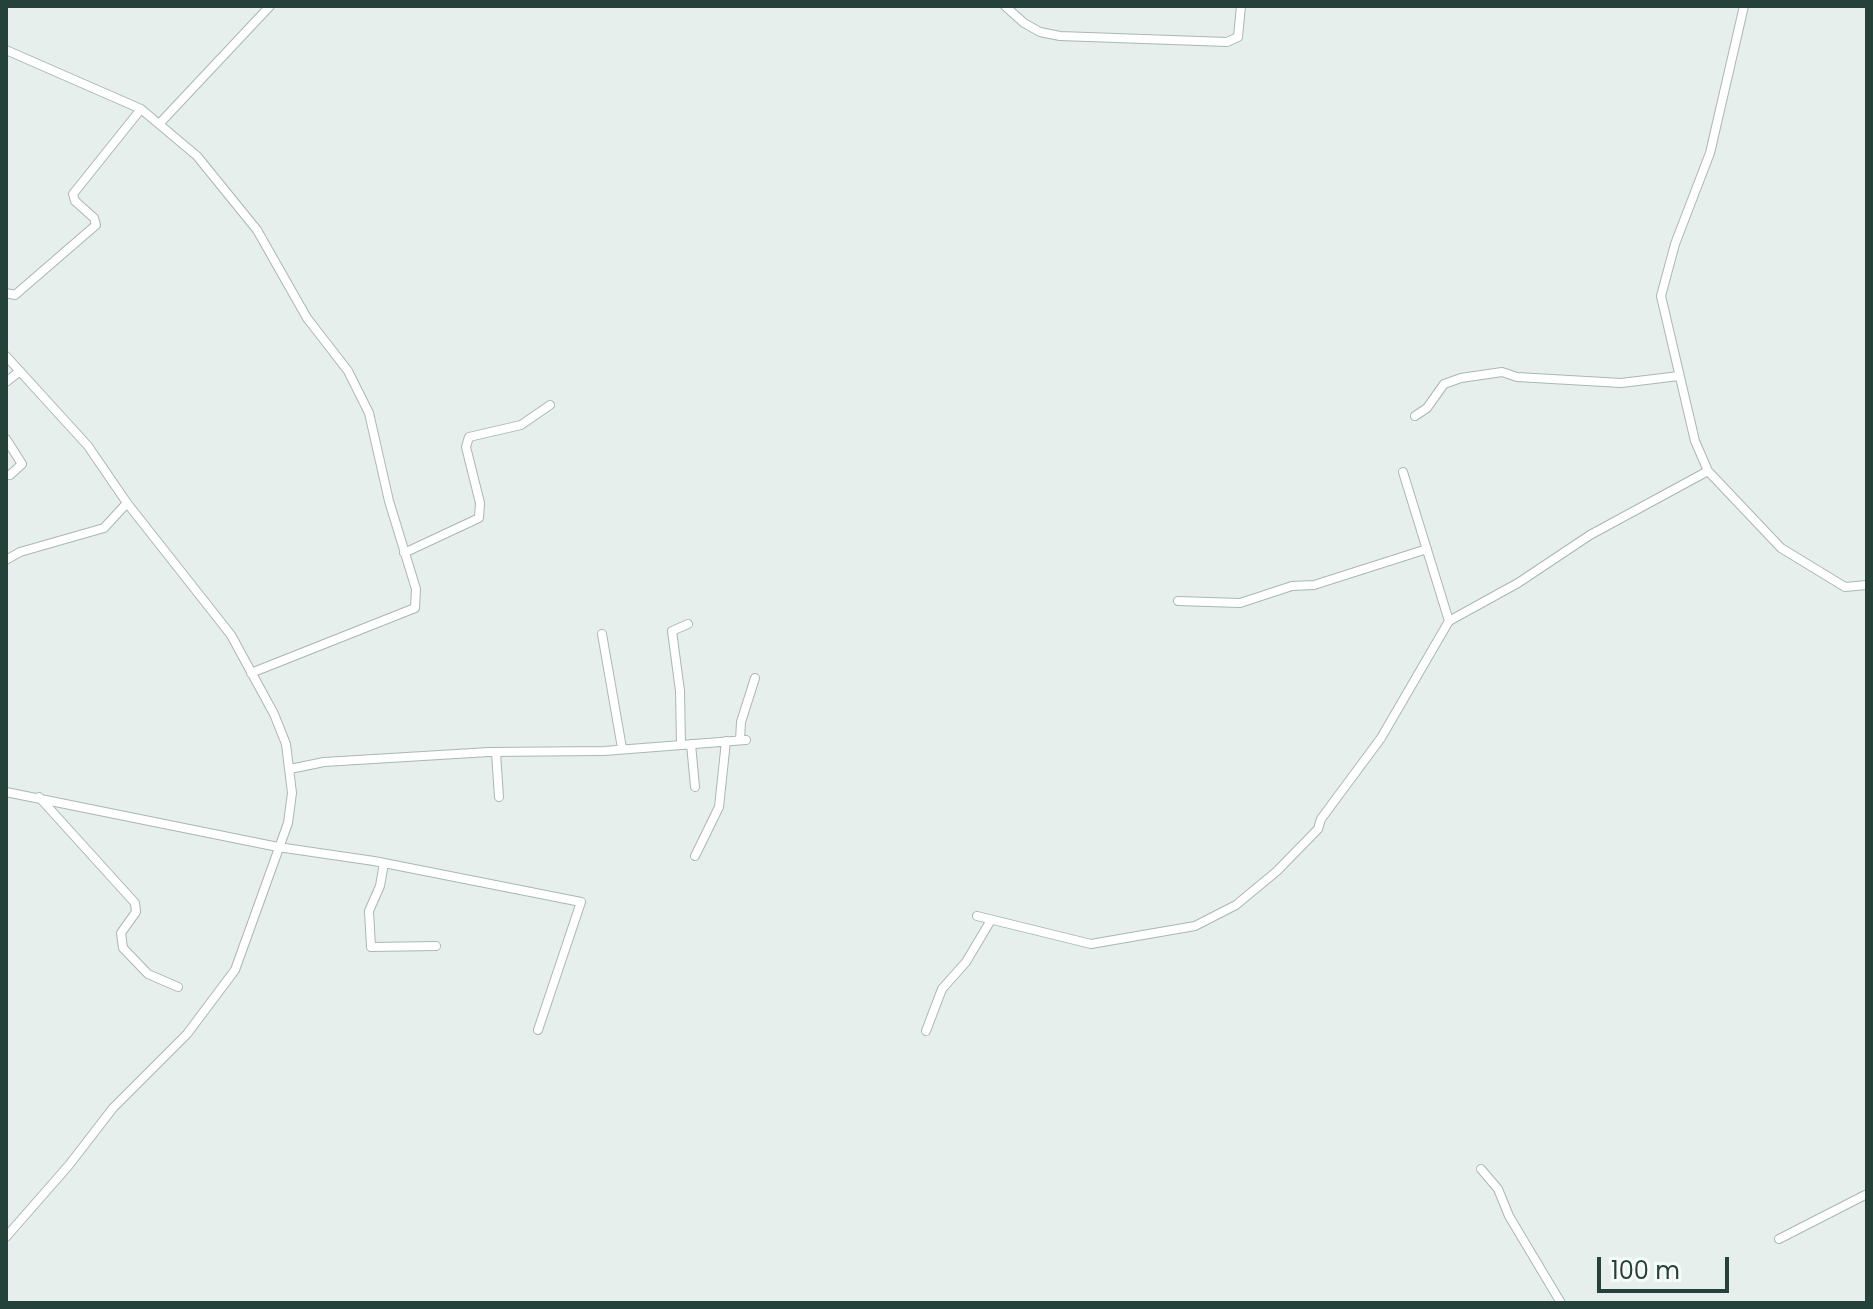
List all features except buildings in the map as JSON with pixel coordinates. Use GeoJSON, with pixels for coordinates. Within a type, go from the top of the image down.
{"type":"FeatureCollection","features":[{"type":"Feature","properties":{"kind":"street"},"geometry":{"type":"LineString","coordinates":[[161,122],[270,6]]}},
{"type":"Feature","properties":{"kind":"street"},"geometry":{"type":"LineString","coordinates":[[1005,6],[1032,27],[1060,36],[1227,42],[1238,37],[1241,6]]}},
{"type":"Feature","properties":{"kind":"street"},"geometry":{"type":"LineString","coordinates":[[1744,6],[1710,153],[1675,244],[1661,296],[1695,441],[1708,471],[1781,548],[1845,587],[1867,585]]}},
{"type":"Feature","properties":{"kind":"street"},"geometry":{"type":"LineString","coordinates":[[6,50],[141,109],[161,122],[197,156],[257,230],[307,318],[348,371],[369,413],[416,589],[415,608],[251,673]]}},
{"type":"Feature","properties":{"kind":"street"},"geometry":{"type":"LineString","coordinates":[[6,293],[15,295],[96,225],[94,218],[75,201],[73,194],[141,109]]}},
{"type":"Feature","properties":{"kind":"street"},"geometry":{"type":"LineString","coordinates":[[6,356],[88,446],[127,503],[219,618],[274,714],[286,744],[290,769],[288,823],[235,970],[187,1034],[113,1108],[69,1165],[6,1237]]}},
{"type":"Feature","properties":{"kind":"street"},"geometry":{"type":"LineString","coordinates":[[6,382],[20,371]]}},
{"type":"Feature","properties":{"kind":"street"},"geometry":{"type":"LineString","coordinates":[[1415,416],[1427,408],[1444,384],[1461,378],[1502,372],[1517,377],[1621,383],[1679,376]]}},
{"type":"Feature","properties":{"kind":"street"},"geometry":{"type":"LineString","coordinates":[[404,553],[479,518],[480,503],[466,447],[469,437],[521,425],[550,405]]}},
{"type":"Feature","properties":{"kind":"street"},"geometry":{"type":"LineString","coordinates":[[6,439],[22,464],[10,475]]}},
{"type":"Feature","properties":{"kind":"street"},"geometry":{"type":"LineString","coordinates":[[977,916],[1091,944],[1195,926],[1236,905],[1277,871],[1318,829],[1321,819],[1357,775],[1391,723],[1449,621],[1518,583],[1590,535],[1708,471]]}},
{"type":"Feature","properties":{"kind":"street"},"geometry":{"type":"LineString","coordinates":[[1403,472],[1449,621]]}},
{"type":"Feature","properties":{"kind":"street"},"geometry":{"type":"LineString","coordinates":[[6,560],[20,552],[104,528],[127,503]]}},
{"type":"Feature","properties":{"kind":"street"},"geometry":{"type":"LineString","coordinates":[[1178,601],[1240,603],[1292,586],[1314,585],[1427,549]]}},
{"type":"Feature","properties":{"kind":"street"},"geometry":{"type":"LineString","coordinates":[[688,624],[672,631],[686,744],[695,787]]}},
{"type":"Feature","properties":{"kind":"street"},"geometry":{"type":"LineString","coordinates":[[602,634],[622,748]]}},
{"type":"Feature","properties":{"kind":"street"},"geometry":{"type":"LineString","coordinates":[[290,769],[324,762],[743,740],[741,722],[755,678]]}},
{"type":"Feature","properties":{"kind":"street"},"geometry":{"type":"LineString","coordinates":[[695,856],[719,807],[726,741]]}},
{"type":"Feature","properties":{"kind":"street"},"geometry":{"type":"LineString","coordinates":[[496,753],[499,797]]}},
{"type":"Feature","properties":{"kind":"street"},"geometry":{"type":"LineString","coordinates":[[6,792],[278,847],[384,863],[581,902],[538,1030]]}},
{"type":"Feature","properties":{"kind":"street"},"geometry":{"type":"LineString","coordinates":[[38,797],[135,903],[136,912],[121,933],[129,956],[148,974],[178,987]]}},
{"type":"Feature","properties":{"kind":"street"},"geometry":{"type":"LineString","coordinates":[[384,863],[380,886],[369,911],[371,947],[436,946]]}},
{"type":"Feature","properties":{"kind":"street"},"geometry":{"type":"LineString","coordinates":[[926,1031],[942,989],[966,962],[991,920]]}},
{"type":"Feature","properties":{"kind":"street"},"geometry":{"type":"LineString","coordinates":[[1481,1169],[1498,1189],[1509,1216],[1561,1303]]}},
{"type":"Feature","properties":{"kind":"street"},"geometry":{"type":"LineString","coordinates":[[1779,1239],[1867,1194]]}}]}
